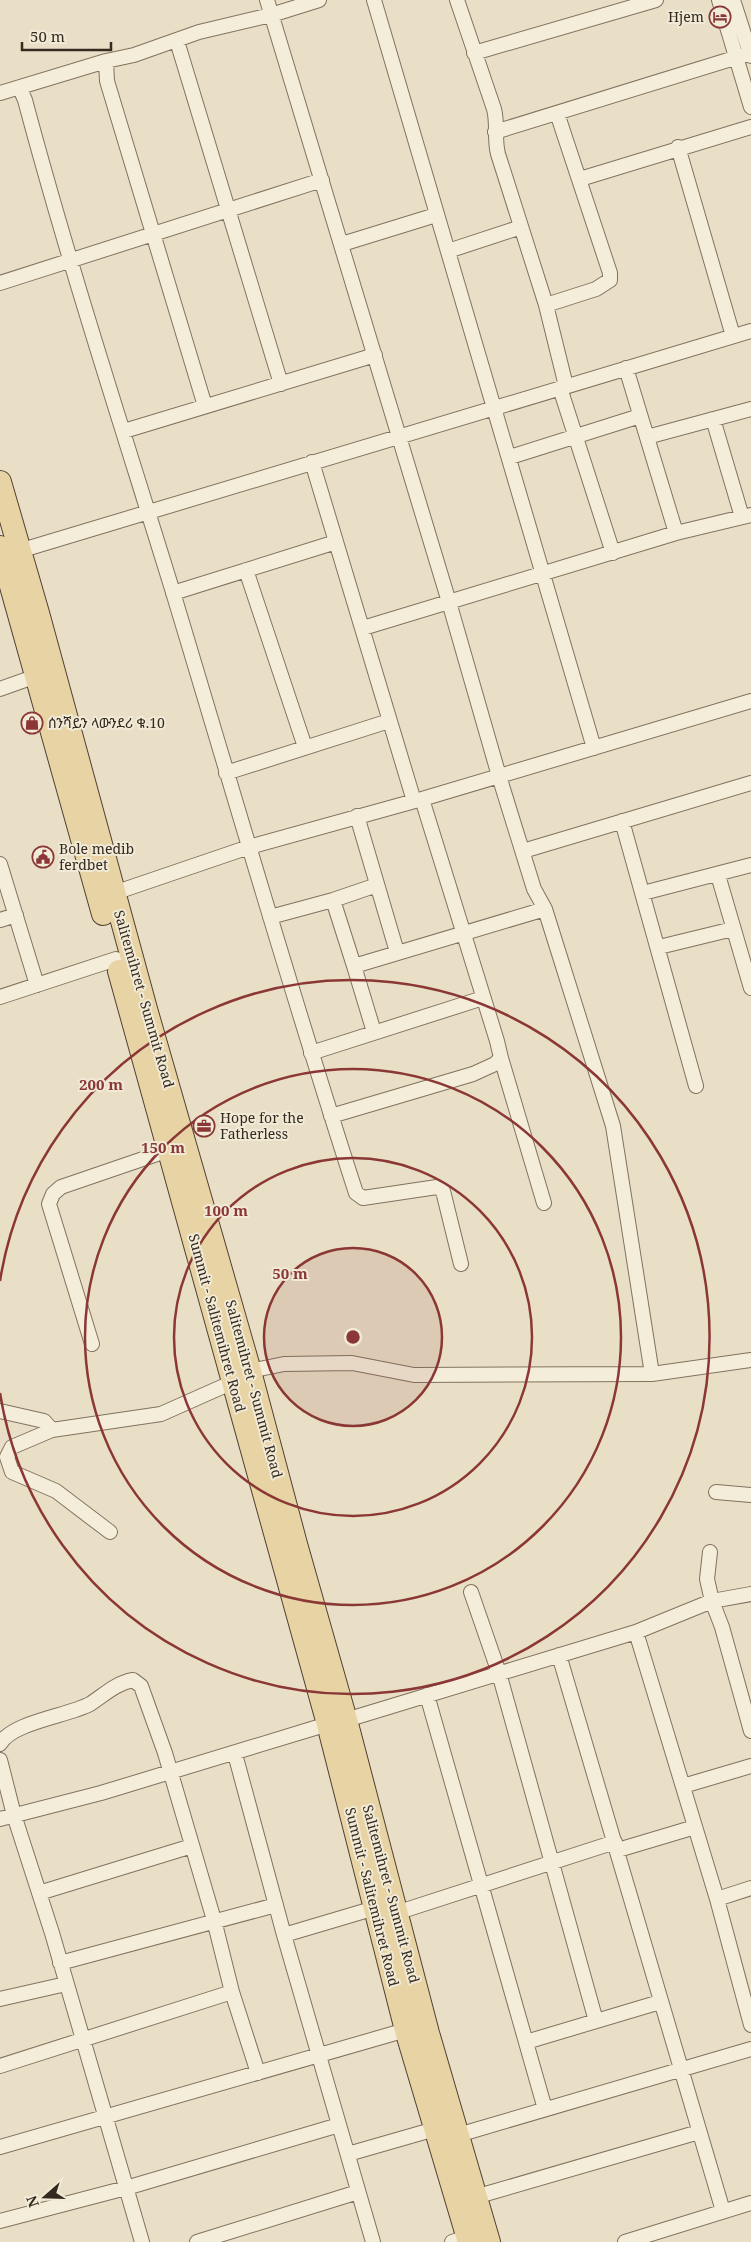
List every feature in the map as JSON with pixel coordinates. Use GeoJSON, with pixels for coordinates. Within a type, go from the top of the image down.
{"type":"FeatureCollection","features":[{"type":"Feature","properties":{"kind":"main road","name":"Salitemihret - Summit Road"},"geometry":{"type":"LineString","coordinates":[[0,482],[5,551],[46,673],[114,893],[240,1372],[337,1722],[385,1910],[458,2135],[475,2197],[469,2241]]}},
{"type":"Feature","properties":{"kind":"main road","name":"Summit - Salitemihret Road"},"geometry":{"type":"LineString","coordinates":[[46,673],[116,959],[169,1150],[240,1372]]}},
{"type":"Feature","properties":{"kind":"main road","name":"Summit - Salitemihret Road"},"geometry":{"type":"LineString","coordinates":[[385,1910],[406,2030],[469,2241]]}},
{"type":"Feature","properties":{"kind":"street"},"geometry":{"type":"LineString","coordinates":[[267,0],[342,244],[534,890],[545,908],[613,1126],[652,1374]]}},
{"type":"Feature","properties":{"kind":"street"},"geometry":{"type":"LineString","coordinates":[[0,93],[106,61],[134,55],[199,32],[271,15],[319,0]]}},
{"type":"Feature","properties":{"kind":"street"},"geometry":{"type":"LineString","coordinates":[[374,0],[436,215],[510,457],[594,748]]}},
{"type":"Feature","properties":{"kind":"street"},"geometry":{"type":"LineString","coordinates":[[457,0],[496,120],[495,132],[498,154],[546,305],[575,437],[613,553]]}},
{"type":"Feature","properties":{"kind":"street"},"geometry":{"type":"LineString","coordinates":[[474,53],[656,0]]}},
{"type":"Feature","properties":{"kind":"street"},"geometry":{"type":"LineString","coordinates":[[719,0],[747,55]]}},
{"type":"Feature","properties":{"kind":"street"},"geometry":{"type":"LineString","coordinates":[[733,0],[747,55],[751,107]]}},
{"type":"Feature","properties":{"kind":"street"},"geometry":{"type":"LineString","coordinates":[[177,41],[281,384]]}},
{"type":"Feature","properties":{"kind":"street"},"geometry":{"type":"LineString","coordinates":[[495,132],[747,55]]}},
{"type":"Feature","properties":{"kind":"street"},"geometry":{"type":"LineString","coordinates":[[106,61],[107,81],[205,406]]}},
{"type":"Feature","properties":{"kind":"street"},"geometry":{"type":"LineString","coordinates":[[18,88],[25,100],[71,260],[173,593],[226,774],[311,1054],[356,1193],[363,1198],[437,1187],[443,1190],[461,1264]]}},
{"type":"Feature","properties":{"kind":"street"},"geometry":{"type":"LineString","coordinates":[[546,305],[596,289],[610,280],[610,273],[557,113]]}},
{"type":"Feature","properties":{"kind":"street"},"geometry":{"type":"LineString","coordinates":[[580,179],[678,147],[751,127]]}},
{"type":"Feature","properties":{"kind":"street"},"geometry":{"type":"LineString","coordinates":[[678,147],[733,336]]}},
{"type":"Feature","properties":{"kind":"street"},"geometry":{"type":"LineString","coordinates":[[0,282],[322,180]]}},
{"type":"Feature","properties":{"kind":"street"},"geometry":{"type":"LineString","coordinates":[[342,244],[436,215]]}},
{"type":"Feature","properties":{"kind":"street"},"geometry":{"type":"LineString","coordinates":[[448,251],[522,227]]}},
{"type":"Feature","properties":{"kind":"street"},"geometry":{"type":"LineString","coordinates":[[5,551],[148,513],[751,331]]}},
{"type":"Feature","properties":{"kind":"street"},"geometry":{"type":"LineString","coordinates":[[124,431],[375,355]]}},
{"type":"Feature","properties":{"kind":"street"},"geometry":{"type":"LineString","coordinates":[[626,368],[676,533]]}},
{"type":"Feature","properties":{"kind":"street"},"geometry":{"type":"LineString","coordinates":[[647,438],[751,409]]}},
{"type":"Feature","properties":{"kind":"street"},"geometry":{"type":"LineString","coordinates":[[510,457],[640,416]]}},
{"type":"Feature","properties":{"kind":"street"},"geometry":{"type":"LineString","coordinates":[[363,628],[676,533],[746,516],[713,419]]}},
{"type":"Feature","properties":{"kind":"street"},"geometry":{"type":"LineString","coordinates":[[312,462],[363,628],[389,722],[418,800],[463,934],[497,1041],[500,1058],[544,1203]]}},
{"type":"Feature","properties":{"kind":"street"},"geometry":{"type":"LineString","coordinates":[[173,593],[336,542]]}},
{"type":"Feature","properties":{"kind":"street"},"geometry":{"type":"LineString","coordinates":[[246,570],[305,747]]}},
{"type":"Feature","properties":{"kind":"street"},"geometry":{"type":"LineString","coordinates":[[0,689],[46,673]]}},
{"type":"Feature","properties":{"kind":"street"},"geometry":{"type":"LineString","coordinates":[[114,893],[249,847],[418,800],[751,701]]}},
{"type":"Feature","properties":{"kind":"street"},"geometry":{"type":"LineString","coordinates":[[226,774],[305,747],[389,722]]}},
{"type":"Feature","properties":{"kind":"street"},"geometry":{"type":"LineString","coordinates":[[523,851],[751,783]]}},
{"type":"Feature","properties":{"kind":"street"},"geometry":{"type":"LineString","coordinates":[[357,816],[397,952]]}},
{"type":"Feature","properties":{"kind":"street"},"geometry":{"type":"LineString","coordinates":[[622,821],[696,1086]]}},
{"type":"Feature","properties":{"kind":"street"},"geometry":{"type":"LineString","coordinates":[[0,864],[37,985]]}},
{"type":"Feature","properties":{"kind":"street"},"geometry":{"type":"LineString","coordinates":[[643,893],[751,865]]}},
{"type":"Feature","properties":{"kind":"street"},"geometry":{"type":"LineString","coordinates":[[718,875],[751,988]]}},
{"type":"Feature","properties":{"kind":"street"},"geometry":{"type":"LineString","coordinates":[[270,917],[333,900],[377,885]]}},
{"type":"Feature","properties":{"kind":"street"},"geometry":{"type":"LineString","coordinates":[[333,900],[374,1032]]}},
{"type":"Feature","properties":{"kind":"street"},"geometry":{"type":"LineString","coordinates":[[354,966],[545,908]]}},
{"type":"Feature","properties":{"kind":"street"},"geometry":{"type":"LineString","coordinates":[[0,920],[16,915]]}},
{"type":"Feature","properties":{"kind":"street"},"geometry":{"type":"LineString","coordinates":[[658,947],[733,929]]}},
{"type":"Feature","properties":{"kind":"street"},"geometry":{"type":"LineString","coordinates":[[0,998],[116,959]]}},
{"type":"Feature","properties":{"kind":"street"},"geometry":{"type":"LineString","coordinates":[[311,1054],[483,998]]}},
{"type":"Feature","properties":{"kind":"street"},"geometry":{"type":"LineString","coordinates":[[332,1116],[473,1074],[495,1064],[500,1058]]}},
{"type":"Feature","properties":{"kind":"street"},"geometry":{"type":"LineString","coordinates":[[92,1344],[49,1204],[53,1194],[61,1187],[169,1150]]}},
{"type":"Feature","properties":{"kind":"street"},"geometry":{"type":"LineString","coordinates":[[110,1532],[56,1492],[12,1472],[7,1457],[12,1447],[52,1430],[161,1414],[240,1372],[284,1364],[352,1363],[414,1374],[652,1374],[751,1360]]}},
{"type":"Feature","properties":{"kind":"street"},"geometry":{"type":"LineString","coordinates":[[0,1411],[44,1421],[52,1430]]}},
{"type":"Feature","properties":{"kind":"street"},"geometry":{"type":"LineString","coordinates":[[716,1492],[751,1495]]}},
{"type":"Feature","properties":{"kind":"street"},"geometry":{"type":"LineString","coordinates":[[710,1552],[707,1579],[712,1601],[722,1626],[751,1731]]}},
{"type":"Feature","properties":{"kind":"street"},"geometry":{"type":"LineString","coordinates":[[471,1592],[499,1673],[596,2021]]}},
{"type":"Feature","properties":{"kind":"street"},"geometry":{"type":"LineString","coordinates":[[0,1819],[102,1793],[234,1754],[636,1632],[712,1601],[751,1594]]}},
{"type":"Feature","properties":{"kind":"street"},"geometry":{"type":"LineString","coordinates":[[636,1632],[717,1899],[751,2025]]}},
{"type":"Feature","properties":{"kind":"street"},"geometry":{"type":"LineString","coordinates":[[559,1655],[617,1846],[679,2070],[723,2211]]}},
{"type":"Feature","properties":{"kind":"street"},"geometry":{"type":"LineString","coordinates":[[1,1742],[14,1731],[88,1705],[125,1681],[133,1680],[141,1686],[148,1700],[170,1772],[214,1920],[232,1992],[258,2073]]}},
{"type":"Feature","properties":{"kind":"street"},"geometry":{"type":"LineString","coordinates":[[426,1695],[545,2109]]}},
{"type":"Feature","properties":{"kind":"street"},"geometry":{"type":"LineString","coordinates":[[234,1754],[284,1936],[374,2242]]}},
{"type":"Feature","properties":{"kind":"street"},"geometry":{"type":"LineString","coordinates":[[0,1760],[14,1815],[60,1963],[142,2242]]}},
{"type":"Feature","properties":{"kind":"street"},"geometry":{"type":"LineString","coordinates":[[682,1786],[751,1766]]}},
{"type":"Feature","properties":{"kind":"street"},"geometry":{"type":"LineString","coordinates":[[284,1936],[481,1885],[552,1863],[695,1827]]}},
{"type":"Feature","properties":{"kind":"street"},"geometry":{"type":"LineString","coordinates":[[39,1893],[192,1846]]}},
{"type":"Feature","properties":{"kind":"street"},"geometry":{"type":"LineString","coordinates":[[717,1899],[751,1888]]}},
{"type":"Feature","properties":{"kind":"street"},"geometry":{"type":"LineString","coordinates":[[60,1963],[214,1920],[276,1905]]}},
{"type":"Feature","properties":{"kind":"street"},"geometry":{"type":"LineString","coordinates":[[0,1999],[66,1984]]}},
{"type":"Feature","properties":{"kind":"street"},"geometry":{"type":"LineString","coordinates":[[0,2066],[232,1992]]}},
{"type":"Feature","properties":{"kind":"street"},"geometry":{"type":"LineString","coordinates":[[526,2042],[660,2002]]}},
{"type":"Feature","properties":{"kind":"street"},"geometry":{"type":"LineString","coordinates":[[0,2147],[406,2030]]}},
{"type":"Feature","properties":{"kind":"street"},"geometry":{"type":"LineString","coordinates":[[458,2135],[751,2048]]}},
{"type":"Feature","properties":{"kind":"street"},"geometry":{"type":"LineString","coordinates":[[0,2221],[126,2188],[339,2125]]}},
{"type":"Feature","properties":{"kind":"street"},"geometry":{"type":"LineString","coordinates":[[348,2154],[435,2129]]}},
{"type":"Feature","properties":{"kind":"street"},"geometry":{"type":"LineString","coordinates":[[475,2197],[699,2132]]}},
{"type":"Feature","properties":{"kind":"street"},"geometry":{"type":"LineString","coordinates":[[197,2242],[358,2192]]}},
{"type":"Feature","properties":{"kind":"street"},"geometry":{"type":"LineString","coordinates":[[625,2242],[751,2203]]}},
{"type":"Feature","properties":{"kind":"place","name":"Hjem"},"geometry":{"type":"Point","coordinates":[720,17]}},
{"type":"Feature","properties":{"kind":"place","name":"ሰንሻይን ላውንደሪ ቁ.10"},"geometry":{"type":"Point","coordinates":[32,723]}},
{"type":"Feature","properties":{"kind":"place","name":"Bole medib ferdbet"},"geometry":{"type":"Point","coordinates":[43,857]}},
{"type":"Feature","properties":{"kind":"place","name":"Hope for the Fatherless"},"geometry":{"type":"Point","coordinates":[204,1126]}}]}
